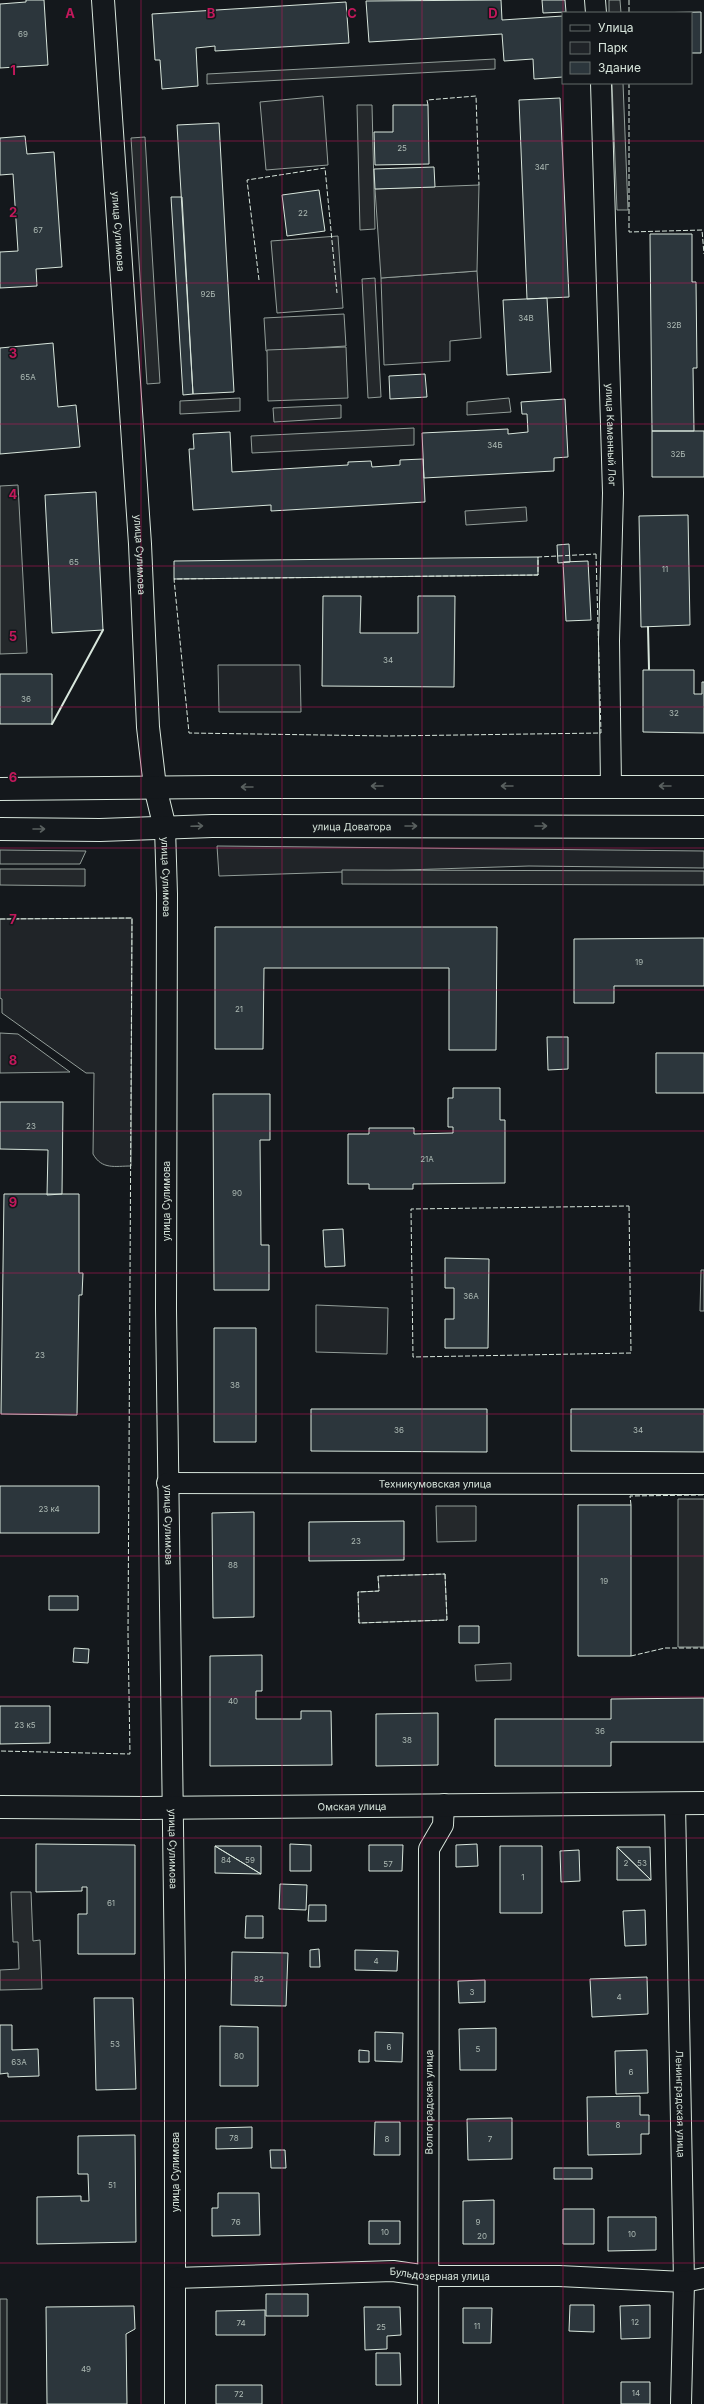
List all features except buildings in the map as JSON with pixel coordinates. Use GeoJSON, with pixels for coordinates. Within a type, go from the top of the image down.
{"type":"FeatureCollection","features":[{"type":"Feature","properties":{"kind":"street","name":"улица Сулимова"},"geometry":{"type":"LineString","coordinates":[[103,0],[140,544],[148,728],[156,787],[164,828],[167,887],[167,1483],[175,1975],[175,2404]]}},
{"type":"Feature","properties":{"kind":"street"},"geometry":{"type":"LineString","coordinates":[[595,0],[596,12]]}},
{"type":"Feature","properties":{"kind":"street","name":"улица Каменный Лог"},"geometry":{"type":"LineString","coordinates":[[601,84],[613,493],[609,641],[611,786]]}},
{"type":"Feature","properties":{"kind":"street"},"geometry":{"type":"LineString","coordinates":[[0,789],[156,787],[704,787]]}},
{"type":"Feature","properties":{"kind":"street","name":"улица Доватора"},"geometry":{"type":"LineString","coordinates":[[0,829],[164,828],[212,826],[704,827]]}},
{"type":"Feature","properties":{"kind":"street","name":"Техникумовская улица"},"geometry":{"type":"LineString","coordinates":[[167,1483],[704,1484]]}},
{"type":"Feature","properties":{"kind":"street","name":"Ленинградская улица"},"geometry":{"type":"LineString","coordinates":[[675,1803],[684,2282],[681,2404]]}},
{"type":"Feature","properties":{"kind":"street","name":"Омская улица"},"geometry":{"type":"LineString","coordinates":[[0,1807],[172,1808],[444,1804],[704,1803]]}},
{"type":"Feature","properties":{"kind":"street","name":"Волгоградская улица"},"geometry":{"type":"LineString","coordinates":[[428,2404],[429,1849],[443,1825],[444,1804]]}},
{"type":"Feature","properties":{"kind":"street","name":"Бульдозерная улица"},"geometry":{"type":"LineString","coordinates":[[175,2278],[393,2271],[428,2276],[559,2276],[684,2282],[704,2278]]}},
{"type":"Feature","properties":{"kind":"green space"},"geometry":{"type":"Polygon","coordinates":[[[323,96],[328,165],[266,170],[260,102],[323,96]]]}},
{"type":"Feature","properties":{"kind":"green space"},"geometry":{"type":"Polygon","coordinates":[[[338,236],[343,308],[277,313],[271,241],[338,236]]]}},
{"type":"Feature","properties":{"kind":"green space"},"geometry":{"type":"Polygon","coordinates":[[[477,271],[481,338],[450,341],[450,361],[384,365],[381,278],[477,271]]]}},
{"type":"Feature","properties":{"kind":"green space"},"geometry":{"type":"Polygon","coordinates":[[[344,314],[346,346],[266,351],[264,318],[344,314]]]}},
{"type":"Feature","properties":{"kind":"green space"},"geometry":{"type":"Polygon","coordinates":[[[218,665],[300,665],[301,712],[219,712],[218,665]]]}},
{"type":"Feature","properties":{"kind":"green space"},"geometry":{"type":"Polygon","coordinates":[[[217,846],[704,851],[704,868],[529,866],[219,876],[217,846]]]}},
{"type":"Feature","properties":{"kind":"green space"},"geometry":{"type":"Polygon","coordinates":[[[0,850],[86,851],[80,864],[0,864],[0,850]]]}},
{"type":"Feature","properties":{"kind":"green space"},"geometry":{"type":"Polygon","coordinates":[[[132,918],[131,1166],[109,1166],[100,1163],[93,1154],[94,1073],[86,1073],[2,1013],[2,999],[0,998],[0,919],[132,918]]]}},
{"type":"Feature","properties":{"kind":"green space"},"geometry":{"type":"Polygon","coordinates":[[[0,1033],[18,1034],[70,1072],[0,1073],[0,1033]]]}},
{"type":"Feature","properties":{"kind":"green space"},"geometry":{"type":"Polygon","coordinates":[[[701,1270],[704,1270],[704,1311],[700,1311],[701,1270]]]}},
{"type":"Feature","properties":{"kind":"green space"},"geometry":{"type":"Polygon","coordinates":[[[316,1305],[388,1308],[387,1354],[316,1352],[316,1305]]]}},
{"type":"Feature","properties":{"kind":"green space"},"geometry":{"type":"Polygon","coordinates":[[[445,1574],[447,1620],[359,1623],[358,1592],[379,1591],[378,1576],[445,1574]]]}},
{"type":"Feature","properties":{"kind":"shaded area"},"geometry":{"type":"Polygon","coordinates":[[[609,0],[620,0],[621,12],[609,12],[609,0]]]}},
{"type":"Feature","properties":{"kind":"shaded area"},"geometry":{"type":"Polygon","coordinates":[[[495,59],[495,69],[207,84],[207,74],[495,59]]]}},
{"type":"Feature","properties":{"kind":"shaded area"},"geometry":{"type":"Polygon","coordinates":[[[612,84],[623,84],[628,210],[617,210],[612,84]]]}},
{"type":"Feature","properties":{"kind":"shaded area"},"geometry":{"type":"Polygon","coordinates":[[[357,105],[372,105],[375,229],[360,230],[357,105]]]}},
{"type":"Feature","properties":{"kind":"shaded area"},"geometry":{"type":"Polygon","coordinates":[[[145,137],[160,383],[147,384],[131,138],[145,137]]]}},
{"type":"Feature","properties":{"kind":"shaded area"},"geometry":{"type":"Polygon","coordinates":[[[479,185],[477,271],[381,278],[375,189],[479,185]]]}},
{"type":"Feature","properties":{"kind":"shaded area"},"geometry":{"type":"Polygon","coordinates":[[[375,278],[381,397],[368,398],[362,279],[375,278]]]}},
{"type":"Feature","properties":{"kind":"shaded area"},"geometry":{"type":"Polygon","coordinates":[[[346,347],[348,398],[268,401],[267,350],[346,347]]]}},
{"type":"Feature","properties":{"kind":"shaded area"},"geometry":{"type":"Polygon","coordinates":[[[240,398],[240,411],[180,414],[180,401],[240,398]]]}},
{"type":"Feature","properties":{"kind":"shaded area"},"geometry":{"type":"Polygon","coordinates":[[[509,398],[511,412],[467,415],[467,402],[509,398]]]}},
{"type":"Feature","properties":{"kind":"shaded area"},"geometry":{"type":"Polygon","coordinates":[[[341,405],[341,418],[274,422],[273,408],[341,405]]]}},
{"type":"Feature","properties":{"kind":"shaded area"},"geometry":{"type":"Polygon","coordinates":[[[414,428],[414,445],[252,453],[251,436],[414,428]]]}},
{"type":"Feature","properties":{"kind":"shaded area"},"geometry":{"type":"Polygon","coordinates":[[[18,485],[27,653],[0,654],[0,486],[18,485]]]}},
{"type":"Feature","properties":{"kind":"shaded area"},"geometry":{"type":"Polygon","coordinates":[[[526,507],[527,521],[466,525],[465,511],[526,507]]]}},
{"type":"Feature","properties":{"kind":"shaded area"},"geometry":{"type":"Polygon","coordinates":[[[0,869],[85,869],[85,886],[0,885],[0,869]]]}},
{"type":"Feature","properties":{"kind":"shaded area"},"geometry":{"type":"Polygon","coordinates":[[[342,870],[704,871],[704,885],[342,884],[342,870]]]}},
{"type":"Feature","properties":{"kind":"shaded area"},"geometry":{"type":"Polygon","coordinates":[[[678,1499],[704,1499],[704,1647],[678,1647],[678,1499]]]}},
{"type":"Feature","properties":{"kind":"shaded area"},"geometry":{"type":"Polygon","coordinates":[[[436,1506],[476,1506],[476,1541],[437,1542],[436,1506]]]}},
{"type":"Feature","properties":{"kind":"shaded area"},"geometry":{"type":"Polygon","coordinates":[[[511,1663],[511,1680],[476,1681],[475,1665],[511,1663]]]}},
{"type":"Feature","properties":{"kind":"shaded area"},"geometry":{"type":"Polygon","coordinates":[[[11,1892],[31,1892],[33,1941],[40,1940],[42,1989],[0,1990],[0,1970],[19,1969],[18,1942],[13,1942],[11,1892]]]}},
{"type":"Feature","properties":{"kind":"shaded area"},"geometry":{"type":"Polygon","coordinates":[[[0,2299],[7,2299],[7,2404],[0,2404],[0,2299]]]}},
{"type":"Feature","properties":{"kind":"fence"},"geometry":{"type":"LineString","coordinates":[[629,0],[629,12]]}},
{"type":"Feature","properties":{"kind":"fence"},"geometry":{"type":"LineString","coordinates":[[629,84],[629,232],[702,230],[704,254]]}},
{"type":"Feature","properties":{"kind":"fence"},"geometry":{"type":"LineString","coordinates":[[428,105],[427,100],[476,96],[479,185]]}},
{"type":"Feature","properties":{"kind":"fence"},"geometry":{"type":"LineString","coordinates":[[259,280],[247,180],[325,168],[337,293]]}},
{"type":"Feature","properties":{"kind":"fence"},"geometry":{"type":"LineString","coordinates":[[596,554],[601,733],[388,736],[189,733],[174,579],[538,575],[538,557],[596,554]]}},
{"type":"Feature","properties":{"kind":"fence"},"geometry":{"type":"LineString","coordinates":[[0,919],[132,918],[128,1634],[130,1754],[0,1751]]}},
{"type":"Feature","properties":{"kind":"fence"},"geometry":{"type":"LineString","coordinates":[[629,1206],[631,1353],[413,1357],[411,1209],[629,1206]]}},
{"type":"Feature","properties":{"kind":"fence"},"geometry":{"type":"LineString","coordinates":[[631,1505],[630,1496],[704,1495]]}},
{"type":"Feature","properties":{"kind":"fence"},"geometry":{"type":"LineString","coordinates":[[445,1574],[447,1620],[359,1623],[358,1592],[379,1591],[378,1576],[445,1574]]}},
{"type":"Feature","properties":{"kind":"fence"},"geometry":{"type":"LineString","coordinates":[[631,1656],[665,1648],[704,1648]]}},
{"type":"Feature","properties":{"kind":"wall"},"geometry":{"type":"LineString","coordinates":[[648,627],[649,669]]}},
{"type":"Feature","properties":{"kind":"wall"},"geometry":{"type":"LineString","coordinates":[[52,724],[103,630]]}}]}
